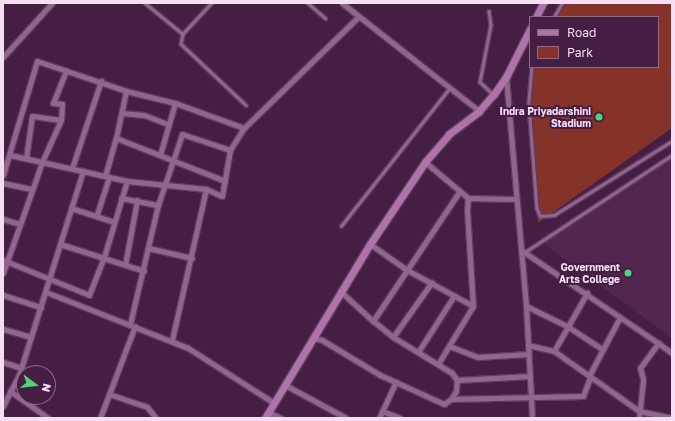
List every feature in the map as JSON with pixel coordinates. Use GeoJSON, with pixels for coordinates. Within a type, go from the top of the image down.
{"type":"FeatureCollection","features":[{"type":"Feature","properties":{"kind":"main road"},"geometry":{"type":"LineString","coordinates":[[536,16],[543,3]]}},
{"type":"Feature","properties":{"kind":"main road"},"geometry":{"type":"LineString","coordinates":[[266,415],[340,291],[425,162],[449,134],[479,111],[494,94],[506,77],[529,31]]}},
{"type":"Feature","properties":{"kind":"street"},"geometry":{"type":"LineString","coordinates":[[3,57],[52,3]]}},
{"type":"Feature","properties":{"kind":"street"},"geometry":{"type":"LineString","coordinates":[[342,3],[479,111]]}},
{"type":"Feature","properties":{"kind":"street"},"geometry":{"type":"LineString","coordinates":[[10,155],[127,181],[164,186],[206,189],[222,196],[230,150],[244,128],[358,17]]}},
{"type":"Feature","properties":{"kind":"street"},"geometry":{"type":"LineString","coordinates":[[3,175],[37,61],[101,81],[126,91],[175,103],[244,128]]}},
{"type":"Feature","properties":{"kind":"street"},"geometry":{"type":"LineString","coordinates":[[3,273],[5,261],[42,162],[61,120],[62,104],[53,103],[66,71]]}},
{"type":"Feature","properties":{"kind":"street"},"geometry":{"type":"LineString","coordinates":[[506,77],[515,199],[523,251],[532,418]]}},
{"type":"Feature","properties":{"kind":"street"},"geometry":{"type":"LineString","coordinates":[[72,168],[101,81]]}},
{"type":"Feature","properties":{"kind":"street"},"geometry":{"type":"LineString","coordinates":[[98,214],[126,91]]}},
{"type":"Feature","properties":{"kind":"street"},"geometry":{"type":"LineString","coordinates":[[160,155],[167,124],[175,103]]}},
{"type":"Feature","properties":{"kind":"street"},"geometry":{"type":"LineString","coordinates":[[122,113],[144,115],[167,124]]}},
{"type":"Feature","properties":{"kind":"street"},"geometry":{"type":"LineString","coordinates":[[26,158],[32,116],[61,120]]}},
{"type":"Feature","properties":{"kind":"street"},"geometry":{"type":"LineString","coordinates":[[100,418],[132,325],[158,205],[182,134],[230,150]]}},
{"type":"Feature","properties":{"kind":"street"},"geometry":{"type":"LineString","coordinates":[[116,138],[225,181]]}},
{"type":"Feature","properties":{"kind":"street"},"geometry":{"type":"LineString","coordinates":[[425,162],[468,198],[515,199]]}},
{"type":"Feature","properties":{"kind":"street"},"geometry":{"type":"LineString","coordinates":[[22,365],[83,171]]}},
{"type":"Feature","properties":{"kind":"street"},"geometry":{"type":"LineString","coordinates":[[5,261],[89,296],[104,257],[127,181]]}},
{"type":"Feature","properties":{"kind":"street"},"geometry":{"type":"LineString","coordinates":[[3,183],[32,189]]}},
{"type":"Feature","properties":{"kind":"street"},"geometry":{"type":"LineString","coordinates":[[172,340],[192,258],[206,189]]}},
{"type":"Feature","properties":{"kind":"street"},"geometry":{"type":"LineString","coordinates":[[373,321],[459,192]]}},
{"type":"Feature","properties":{"kind":"street"},"geometry":{"type":"LineString","coordinates":[[121,198],[158,205]]}},
{"type":"Feature","properties":{"kind":"street"},"geometry":{"type":"LineString","coordinates":[[438,364],[473,306],[468,198]]}},
{"type":"Feature","properties":{"kind":"street"},"geometry":{"type":"LineString","coordinates":[[125,265],[137,200]]}},
{"type":"Feature","properties":{"kind":"street"},"geometry":{"type":"LineString","coordinates":[[71,208],[98,214],[114,222]]}},
{"type":"Feature","properties":{"kind":"street"},"geometry":{"type":"LineString","coordinates":[[3,220],[19,224]]}},
{"type":"Feature","properties":{"kind":"street"},"geometry":{"type":"LineString","coordinates":[[60,244],[144,271]]}},
{"type":"Feature","properties":{"kind":"street"},"geometry":{"type":"LineString","coordinates":[[370,244],[407,270],[432,282],[473,306]]}},
{"type":"Feature","properties":{"kind":"street"},"geometry":{"type":"LineString","coordinates":[[148,248],[192,258]]}},
{"type":"Feature","properties":{"kind":"street"},"geometry":{"type":"LineString","coordinates":[[523,251],[587,293],[672,353]]}},
{"type":"Feature","properties":{"kind":"street"},"geometry":{"type":"LineString","coordinates":[[393,337],[432,282]]}},
{"type":"Feature","properties":{"kind":"street"},"geometry":{"type":"LineString","coordinates":[[340,291],[393,337],[438,364],[457,380],[530,376]]}},
{"type":"Feature","properties":{"kind":"street"},"geometry":{"type":"LineString","coordinates":[[46,292],[172,340],[274,402]]}},
{"type":"Feature","properties":{"kind":"street"},"geometry":{"type":"LineString","coordinates":[[554,352],[567,326],[587,293]]}},
{"type":"Feature","properties":{"kind":"street"},"geometry":{"type":"LineString","coordinates":[[3,295],[41,306]]}},
{"type":"Feature","properties":{"kind":"street"},"geometry":{"type":"LineString","coordinates":[[418,352],[454,296]]}},
{"type":"Feature","properties":{"kind":"street"},"geometry":{"type":"LineString","coordinates":[[526,306],[567,326],[602,349]]}},
{"type":"Feature","properties":{"kind":"street"},"geometry":{"type":"LineString","coordinates":[[451,399],[583,396],[602,349],[620,317]]}},
{"type":"Feature","properties":{"kind":"street"},"geometry":{"type":"LineString","coordinates":[[3,329],[31,337]]}},
{"type":"Feature","properties":{"kind":"street"},"geometry":{"type":"LineString","coordinates":[[312,338],[322,340],[396,382],[444,404],[451,399],[456,391],[457,380]]}},
{"type":"Feature","properties":{"kind":"street"},"geometry":{"type":"LineString","coordinates":[[639,418],[643,380],[640,368],[658,342]]}},
{"type":"Feature","properties":{"kind":"street"},"geometry":{"type":"LineString","coordinates":[[528,345],[554,352],[639,411],[672,418]]}},
{"type":"Feature","properties":{"kind":"street"},"geometry":{"type":"LineString","coordinates":[[449,346],[478,357],[528,354]]}},
{"type":"Feature","properties":{"kind":"street"},"geometry":{"type":"LineString","coordinates":[[3,362],[16,366]]}},
{"type":"Feature","properties":{"kind":"street"},"geometry":{"type":"LineString","coordinates":[[3,406],[16,378]]}},
{"type":"Feature","properties":{"kind":"street"},"geometry":{"type":"LineString","coordinates":[[379,418],[396,382]]}},
{"type":"Feature","properties":{"kind":"street"},"geometry":{"type":"LineString","coordinates":[[285,385],[346,418]]}},
{"type":"Feature","properties":{"kind":"street"},"geometry":{"type":"LineString","coordinates":[[10,391],[48,418]]}},
{"type":"Feature","properties":{"kind":"street"},"geometry":{"type":"LineString","coordinates":[[109,394],[147,407],[156,418]]}},
{"type":"Feature","properties":{"kind":"street"},"geometry":{"type":"LineString","coordinates":[[382,411],[400,418]]}},
{"type":"Feature","properties":{"kind":"street"},"geometry":{"type":"LineString","coordinates":[[266,415],[281,418]]}},
{"type":"Feature","properties":{"kind":"lane"},"geometry":{"type":"LineString","coordinates":[[145,3],[183,34]]}},
{"type":"Feature","properties":{"kind":"lane"},"geometry":{"type":"LineString","coordinates":[[212,3],[183,34],[180,42],[183,48],[246,105]]}},
{"type":"Feature","properties":{"kind":"lane"},"geometry":{"type":"LineString","coordinates":[[308,3],[325,18]]}},
{"type":"Feature","properties":{"kind":"lane"},"geometry":{"type":"LineString","coordinates":[[555,16],[562,3]]}},
{"type":"Feature","properties":{"kind":"lane"},"geometry":{"type":"LineString","coordinates":[[489,11],[490,31],[480,82],[494,94]]}},
{"type":"Feature","properties":{"kind":"lane"},"geometry":{"type":"LineString","coordinates":[[532,68],[529,105],[537,208],[540,216],[554,215],[672,141]]}},
{"type":"Feature","properties":{"kind":"lane"},"geometry":{"type":"LineString","coordinates":[[341,226],[450,88]]}},
{"type":"Feature","properties":{"kind":"lane"},"geometry":{"type":"LineString","coordinates":[[523,251],[672,154]]}},
{"type":"Feature","properties":{"kind":"shaded area","name":"Government Arts College"},"geometry":{"type":"Polygon","coordinates":[[[672,156],[672,338],[541,242],[672,156]]]}},
{"type":"Feature","properties":{"kind":"green space","name":"Indra Priyadarshini Stadium"},"geometry":{"type":"Polygon","coordinates":[[[558,3],[672,3],[672,128],[538,223],[526,107],[534,68],[659,68],[659,16],[553,16],[558,3]]]}},
{"type":"Feature","properties":{"kind":"place","name":"Indra Priyadarshini Stadium"},"geometry":{"type":"Point","coordinates":[599,117]}},
{"type":"Feature","properties":{"kind":"place","name":"Government Arts College"},"geometry":{"type":"Point","coordinates":[628,273]}}]}
